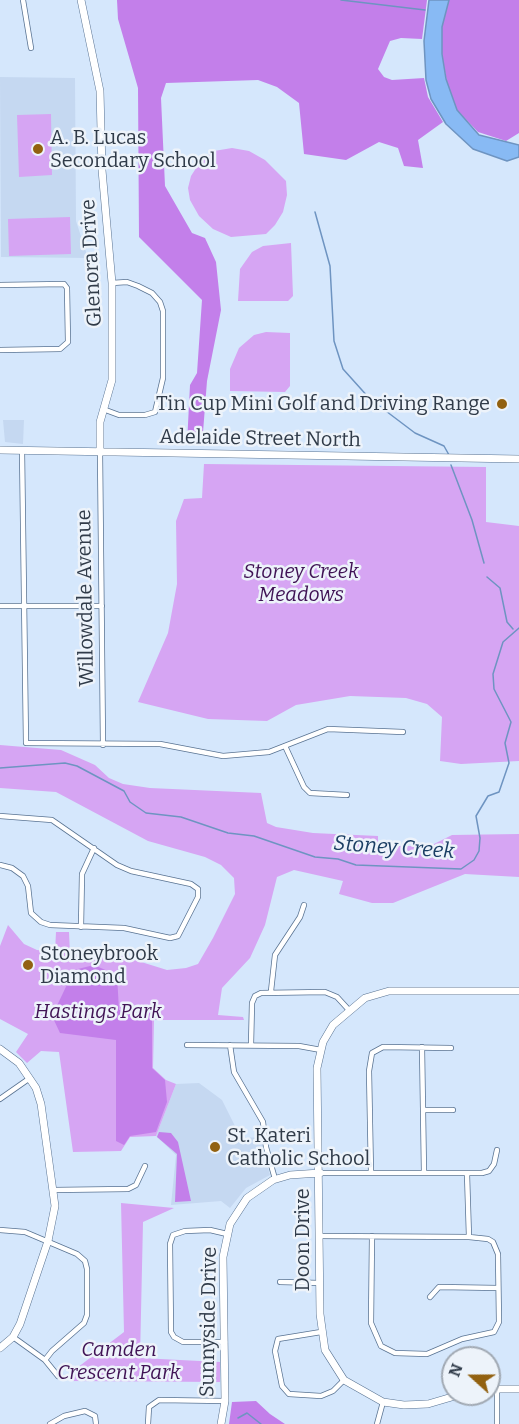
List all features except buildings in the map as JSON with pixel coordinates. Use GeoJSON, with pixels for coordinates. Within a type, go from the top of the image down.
{"type":"FeatureCollection","features":[{"type":"Feature","properties":{"kind":"street"},"geometry":{"type":"LineString","coordinates":[[23,0],[32,48]]}},
{"type":"Feature","properties":{"kind":"street","name":"Glenora Drive"},"geometry":{"type":"LineString","coordinates":[[81,0],[100,91],[102,170],[112,283],[112,380],[99,431],[100,452]]}},
{"type":"Feature","properties":{"kind":"street"},"geometry":{"type":"LineString","coordinates":[[0,285],[59,282],[64,284],[67,288],[68,342],[60,349],[0,350]]}},
{"type":"Feature","properties":{"kind":"street"},"geometry":{"type":"LineString","coordinates":[[103,409],[119,415],[145,415],[155,412],[163,378],[164,322],[160,302],[152,293],[138,286],[127,282],[112,283]]}},
{"type":"Feature","properties":{"kind":"street"},"geometry":{"type":"LineString","coordinates":[[0,443],[0,450]]}},
{"type":"Feature","properties":{"kind":"street","name":"Adelaide Street North"},"geometry":{"type":"LineString","coordinates":[[0,450],[519,459]]}},
{"type":"Feature","properties":{"kind":"street"},"geometry":{"type":"LineString","coordinates":[[22,450],[26,743],[171,745],[205,755],[223,756],[269,752],[328,729],[403,732]]}},
{"type":"Feature","properties":{"kind":"street","name":"Willowdale Avenue"},"geometry":{"type":"LineString","coordinates":[[100,452],[103,745]]}},
{"type":"Feature","properties":{"kind":"street"},"geometry":{"type":"LineString","coordinates":[[0,606],[102,606]]}},
{"type":"Feature","properties":{"kind":"street"},"geometry":{"type":"LineString","coordinates":[[285,746],[304,788],[310,793],[347,795]]}},
{"type":"Feature","properties":{"kind":"street"},"geometry":{"type":"LineString","coordinates":[[0,816],[46,817],[131,871],[191,884],[198,889],[198,897],[178,936],[171,938],[124,928],[81,927],[41,922],[31,913],[28,886],[23,876],[12,868],[0,865]]}},
{"type":"Feature","properties":{"kind":"street"},"geometry":{"type":"LineString","coordinates":[[81,927],[82,874],[94,848]]}},
{"type":"Feature","properties":{"kind":"street"},"geometry":{"type":"LineString","coordinates":[[271,991],[272,961],[300,917],[304,905]]}},
{"type":"Feature","properties":{"kind":"street"},"geometry":{"type":"LineString","coordinates":[[251,1045],[252,1003],[255,996],[271,991],[325,992],[337,997],[348,1009]]}},
{"type":"Feature","properties":{"kind":"street","name":"Doon Drive"},"geometry":{"type":"LineString","coordinates":[[441,1400],[428,1404],[404,1405],[383,1402],[344,1380],[325,1350],[321,1332],[317,1084],[321,1050],[333,1025],[348,1009],[364,998],[389,991],[519,991]]}},
{"type":"Feature","properties":{"kind":"street"},"geometry":{"type":"LineString","coordinates":[[187,1045],[299,1046],[321,1050]]}},
{"type":"Feature","properties":{"kind":"street"},"geometry":{"type":"LineString","coordinates":[[230,1045],[234,1072],[263,1122],[266,1147],[276,1179]]}},
{"type":"Feature","properties":{"kind":"street"},"geometry":{"type":"LineString","coordinates":[[422,1047],[424,1173]]}},
{"type":"Feature","properties":{"kind":"street"},"geometry":{"type":"LineString","coordinates":[[371,1173],[370,1059],[378,1048],[451,1048]]}},
{"type":"Feature","properties":{"kind":"street"},"geometry":{"type":"LineString","coordinates":[[0,1049],[19,1063],[30,1078],[41,1104],[53,1190],[54,1221],[20,1324],[13,1336],[0,1348]]}},
{"type":"Feature","properties":{"kind":"street"},"geometry":{"type":"LineString","coordinates":[[0,1099],[30,1078]]}},
{"type":"Feature","properties":{"kind":"street"},"geometry":{"type":"LineString","coordinates":[[423,1110],[453,1110]]}},
{"type":"Feature","properties":{"kind":"street"},"geometry":{"type":"LineString","coordinates":[[320,1173],[467,1174],[489,1172],[494,1164],[497,1149]]}},
{"type":"Feature","properties":{"kind":"street"},"geometry":{"type":"LineString","coordinates":[[53,1190],[128,1189],[136,1185],[145,1166]]}},
{"type":"Feature","properties":{"kind":"street","name":"Sunnyside Drive"},"geometry":{"type":"LineString","coordinates":[[221,1424],[225,1401],[224,1257],[227,1234],[242,1203],[276,1179],[304,1173],[320,1173]]}},
{"type":"Feature","properties":{"kind":"street"},"geometry":{"type":"LineString","coordinates":[[467,1174],[469,1237]]}},
{"type":"Feature","properties":{"kind":"street"},"geometry":{"type":"LineString","coordinates":[[0,1230],[18,1230],[48,1241],[85,1261],[87,1315],[78,1331],[52,1351],[45,1360]]}},
{"type":"Feature","properties":{"kind":"street"},"geometry":{"type":"LineString","coordinates":[[225,1342],[183,1342],[174,1337],[171,1332],[170,1244],[173,1235],[185,1231],[210,1230],[227,1234]]}},
{"type":"Feature","properties":{"kind":"street"},"geometry":{"type":"LineString","coordinates":[[321,1236],[372,1236],[469,1237],[488,1239],[497,1248],[499,1322],[494,1332],[462,1339],[427,1354],[387,1351],[377,1340],[371,1323],[372,1236]]}},
{"type":"Feature","properties":{"kind":"street"},"geometry":{"type":"LineString","coordinates":[[280,1282],[320,1283]]}},
{"type":"Feature","properties":{"kind":"street"},"geometry":{"type":"LineString","coordinates":[[430,1297],[439,1287],[498,1288]]}},
{"type":"Feature","properties":{"kind":"street"},"geometry":{"type":"LineString","coordinates":[[321,1332],[278,1339],[275,1351],[282,1386],[289,1394],[321,1396],[333,1391],[344,1380]]}},
{"type":"Feature","properties":{"kind":"street"},"geometry":{"type":"LineString","coordinates":[[13,1336],[45,1360],[57,1376]]}},
{"type":"Feature","properties":{"kind":"street"},"geometry":{"type":"LineString","coordinates":[[501,1388],[519,1389]]}},
{"type":"Feature","properties":{"kind":"street"},"geometry":{"type":"LineString","coordinates":[[148,1424],[149,1407],[159,1400],[225,1401]]}},
{"type":"Feature","properties":{"kind":"street"},"geometry":{"type":"LineString","coordinates":[[377,1424],[383,1402]]}},
{"type":"Feature","properties":{"kind":"street"},"geometry":{"type":"LineString","coordinates":[[494,1406],[496,1424]]}},
{"type":"Feature","properties":{"kind":"street"},"geometry":{"type":"LineString","coordinates":[[51,1424],[64,1416],[85,1411],[95,1416],[96,1424]]}},
{"type":"Feature","properties":{"kind":"shaded area","name":"A. B. Lucas Secondary School"},"geometry":{"type":"Polygon","coordinates":[[[0,77],[75,78],[76,221],[88,258],[1,257],[0,77]]]}},
{"type":"Feature","properties":{"kind":"shaded area"},"geometry":{"type":"Polygon","coordinates":[[[3,420],[24,420],[23,444],[5,442],[3,420]]]}},
{"type":"Feature","properties":{"kind":"shaded area","name":"St. Kateri Catholic School"},"geometry":{"type":"Polygon","coordinates":[[[199,1083],[222,1100],[241,1138],[263,1137],[264,1155],[270,1175],[246,1188],[230,1208],[221,1201],[171,1205],[176,1155],[156,1136],[176,1084],[199,1083]]]}},
{"type":"Feature","properties":{"kind":"green space"},"geometry":{"type":"Polygon","coordinates":[[[117,0],[427,0],[422,39],[401,38],[390,41],[378,69],[384,77],[392,80],[424,78],[428,97],[443,122],[418,140],[423,168],[404,166],[398,148],[379,142],[346,160],[304,154],[299,103],[277,87],[258,80],[166,83],[161,98],[165,186],[192,233],[205,238],[216,262],[221,310],[207,381],[202,445],[187,444],[190,385],[197,373],[202,300],[139,237],[138,88],[118,19],[117,0]]]}},
{"type":"Feature","properties":{"kind":"green space"},"geometry":{"type":"Polygon","coordinates":[[[448,0],[519,0],[519,133],[506,141],[478,132],[455,108],[450,97],[441,52],[441,25],[448,0]]]}},
{"type":"Feature","properties":{"kind":"green space"},"geometry":{"type":"Polygon","coordinates":[[[51,114],[52,175],[19,177],[17,115],[51,114]]]}},
{"type":"Feature","properties":{"kind":"green space"},"geometry":{"type":"Polygon","coordinates":[[[232,148],[249,151],[265,160],[286,181],[287,195],[283,212],[266,234],[231,237],[213,229],[199,216],[190,200],[188,188],[191,176],[200,162],[214,151],[232,148]]]}},
{"type":"Feature","properties":{"kind":"green space"},"geometry":{"type":"Polygon","coordinates":[[[70,217],[71,254],[9,256],[8,219],[70,217]]]}},
{"type":"Feature","properties":{"kind":"green space"},"geometry":{"type":"Polygon","coordinates":[[[291,243],[293,296],[288,301],[238,301],[240,269],[252,252],[263,246],[291,243]]]}},
{"type":"Feature","properties":{"kind":"green space"},"geometry":{"type":"Polygon","coordinates":[[[266,332],[290,333],[290,386],[285,392],[230,391],[230,369],[239,348],[254,335],[266,332]]]}},
{"type":"Feature","properties":{"kind":"green space","name":"Stoney Creek Meadows"},"geometry":{"type":"Polygon","coordinates":[[[204,464],[486,467],[486,522],[519,526],[519,761],[461,764],[440,761],[442,717],[427,704],[406,698],[350,696],[296,705],[267,721],[208,719],[138,702],[168,633],[177,584],[176,521],[184,499],[202,498],[204,464]]]}},
{"type":"Feature","properties":{"kind":"green space","name":"Hastings Park"},"geometry":{"type":"Polygon","coordinates":[[[0,745],[61,750],[95,765],[109,778],[123,784],[150,788],[261,793],[267,823],[276,827],[313,833],[378,836],[378,846],[430,846],[452,835],[519,834],[519,877],[465,874],[393,903],[372,903],[339,894],[343,881],[294,870],[277,877],[265,925],[250,958],[222,988],[218,1015],[243,1017],[244,1020],[154,1020],[153,1068],[166,1080],[176,1084],[156,1136],[130,1137],[121,1151],[73,1152],[59,1052],[41,1051],[27,1063],[16,1052],[28,1034],[0,1019],[0,946],[8,925],[24,944],[37,950],[55,952],[56,932],[69,932],[70,954],[122,956],[167,970],[186,968],[198,964],[213,938],[235,894],[234,878],[221,865],[205,857],[148,841],[56,792],[0,788],[0,745]]]}},
{"type":"Feature","properties":{"kind":"green space"},"geometry":{"type":"Polygon","coordinates":[[[94,965],[117,975],[119,1010],[152,1011],[152,1068],[165,1080],[167,1102],[156,1132],[130,1136],[124,1145],[116,1141],[116,1040],[60,1033],[52,1016],[74,970],[94,965]]]}},
{"type":"Feature","properties":{"kind":"green space"},"geometry":{"type":"Polygon","coordinates":[[[159,1132],[171,1133],[178,1142],[191,1201],[175,1202],[177,1154],[157,1137],[159,1132]]]}},
{"type":"Feature","properties":{"kind":"green space","name":"Camden Crescent Park"},"geometry":{"type":"Polygon","coordinates":[[[121,1203],[174,1208],[143,1222],[140,1358],[220,1362],[220,1382],[69,1381],[69,1374],[124,1332],[121,1203]]]}},
{"type":"Feature","properties":{"kind":"green space"},"geometry":{"type":"Polygon","coordinates":[[[256,1401],[285,1424],[229,1424],[232,1402],[256,1401]]]}},
{"type":"Feature","properties":{"kind":"water"},"geometry":{"type":"Polygon","coordinates":[[[429,0],[449,0],[442,27],[442,54],[446,79],[457,110],[479,135],[519,145],[519,157],[507,161],[473,149],[446,124],[431,99],[426,80],[424,41],[429,0]]]}},
{"type":"Feature","properties":{"kind":"waterway"},"geometry":{"type":"LineString","coordinates":[[341,0],[425,10]]}},
{"type":"Feature","properties":{"kind":"waterway"},"geometry":{"type":"LineString","coordinates":[[315,212],[330,266],[334,341],[343,369],[370,399],[415,433],[444,446],[449,455]]}},
{"type":"Feature","properties":{"kind":"waterway"},"geometry":{"type":"LineString","coordinates":[[451,465],[472,520],[484,563]]}},
{"type":"Feature","properties":{"kind":"waterway"},"geometry":{"type":"LineString","coordinates":[[487,577],[500,588],[507,622],[513,629]]}},
{"type":"Feature","properties":{"kind":"waterway","name":"Stoney Creek"},"geometry":{"type":"LineString","coordinates":[[0,768],[65,763],[77,766],[124,791],[130,802],[146,813],[181,817],[228,833],[254,836],[315,857],[338,859],[356,865],[461,869],[474,860],[479,851],[480,838],[476,816],[488,796],[499,792],[509,763],[505,743],[511,722],[494,689],[493,674],[503,642],[519,628]]}},
{"type":"Feature","properties":{"kind":"waterway"},"geometry":{"type":"LineString","coordinates":[[238,1418],[247,1413],[261,1424]]}},
{"type":"Feature","properties":{"kind":"place","name":"A. B. Lucas Secondary School"},"geometry":{"type":"Point","coordinates":[38,149]}},
{"type":"Feature","properties":{"kind":"place","name":"Tin Cup Mini Golf and Driving Range"},"geometry":{"type":"Point","coordinates":[502,404]}},
{"type":"Feature","properties":{"kind":"place","name":"Stoneybrook Diamond"},"geometry":{"type":"Point","coordinates":[28,965]}},
{"type":"Feature","properties":{"kind":"place","name":"St. Kateri Catholic School"},"geometry":{"type":"Point","coordinates":[215,1147]}}]}
